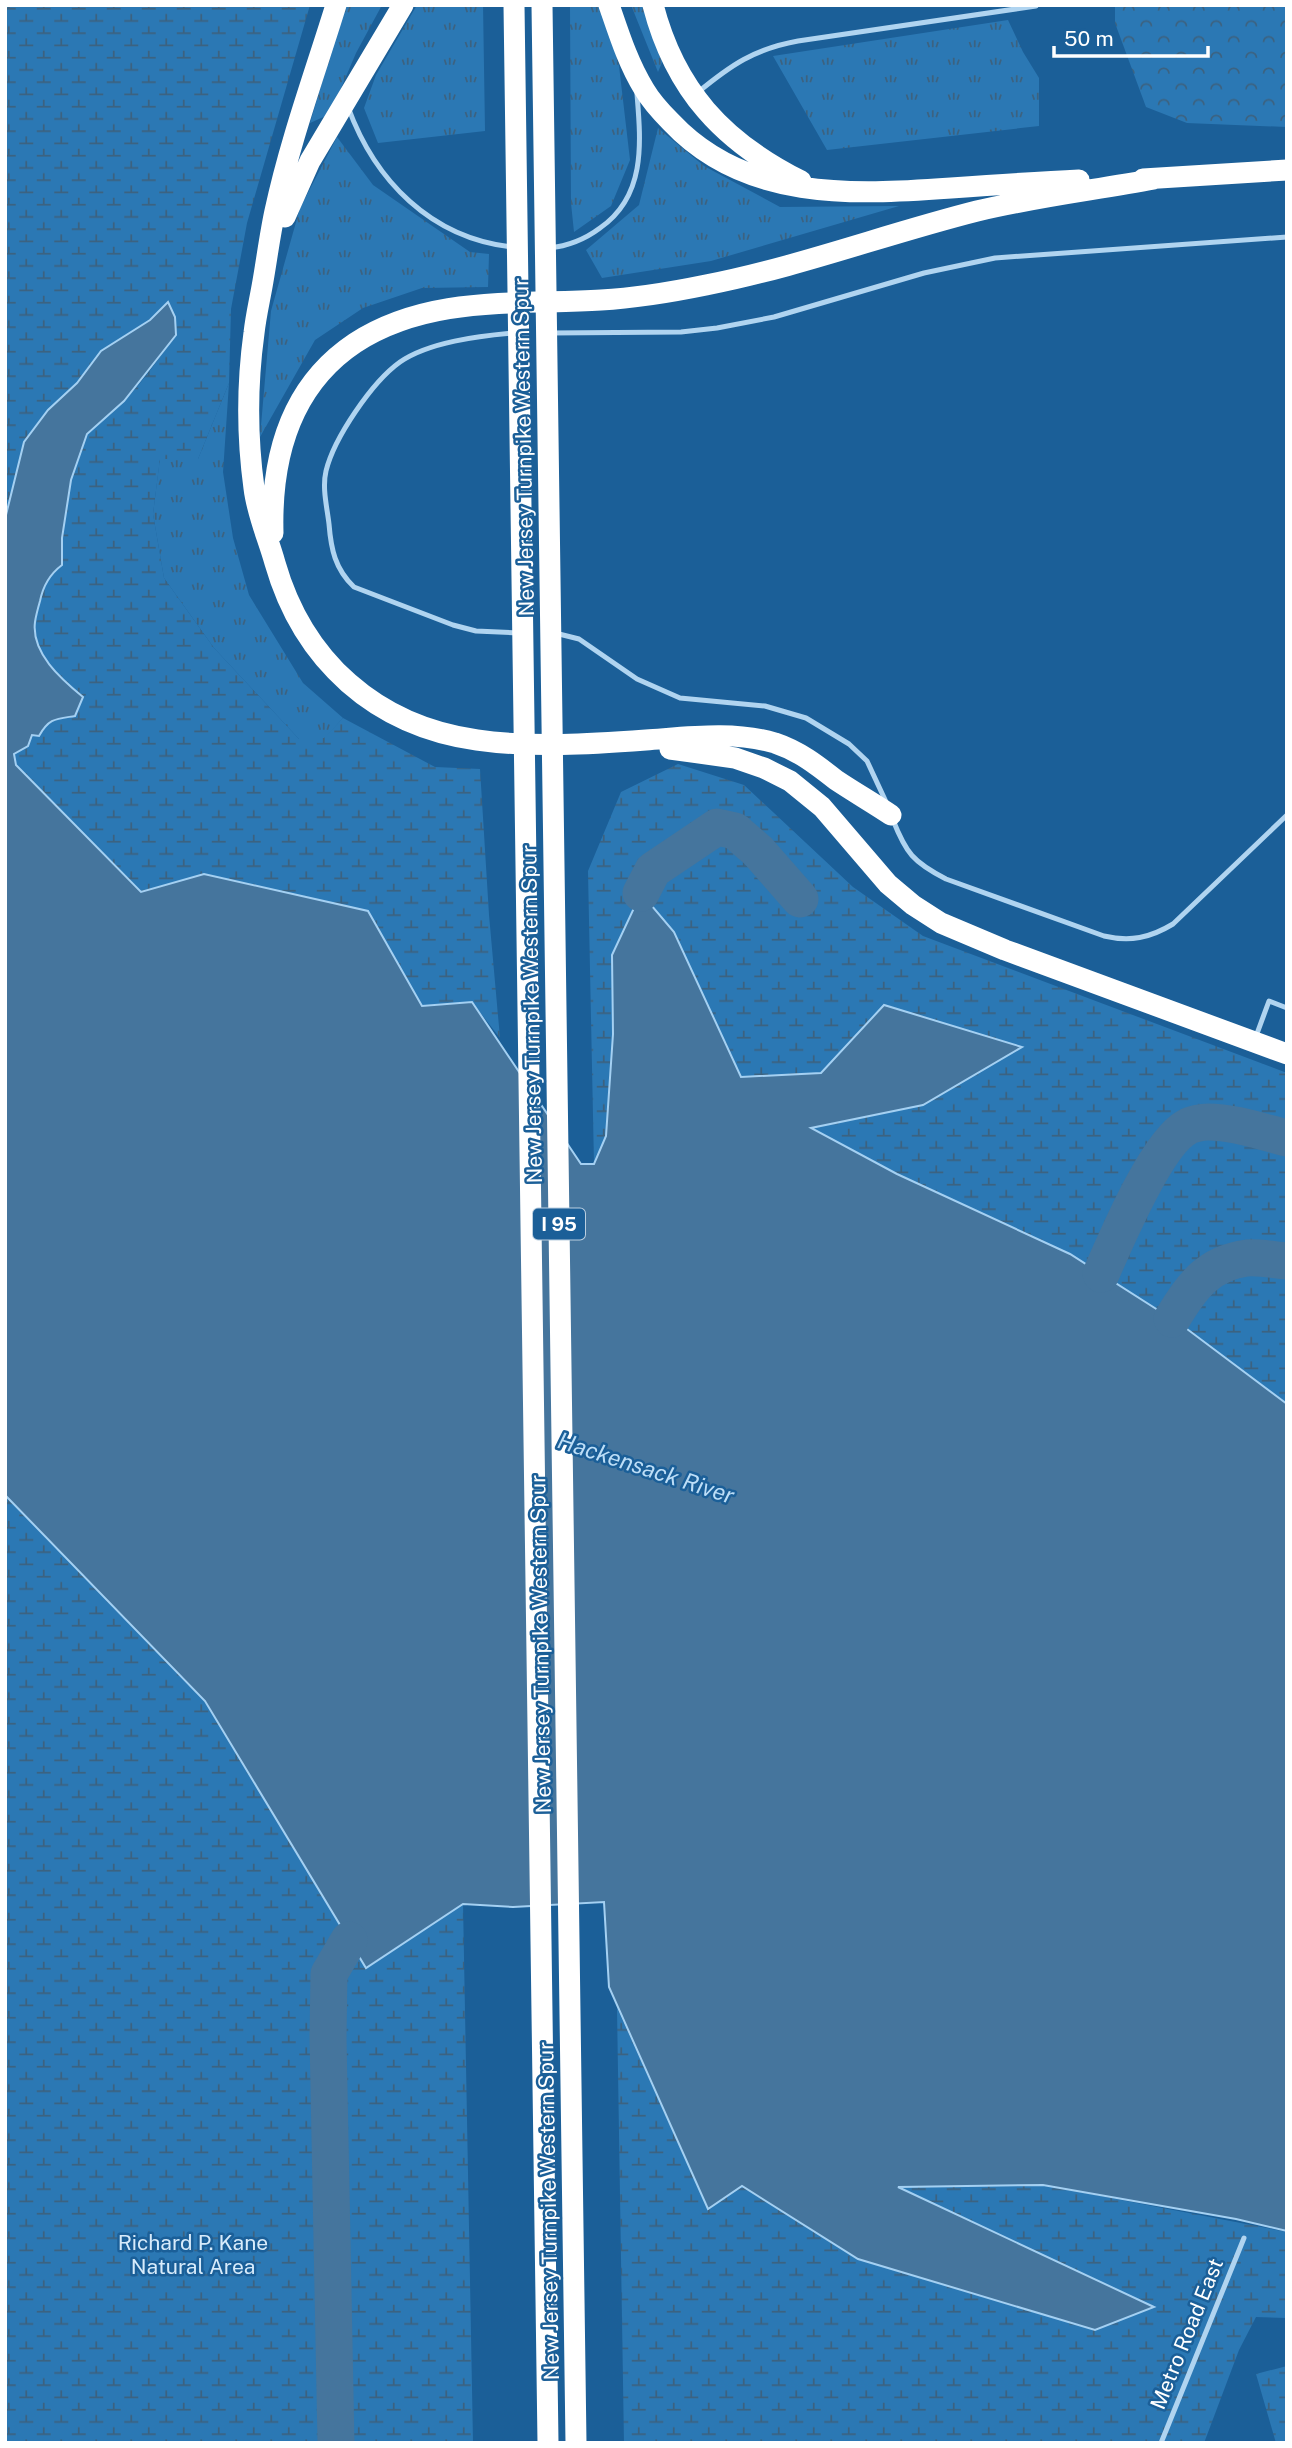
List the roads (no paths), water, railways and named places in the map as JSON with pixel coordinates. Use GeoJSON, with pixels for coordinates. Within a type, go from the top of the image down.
{"type":"FeatureCollection","features":[{"type":"Feature","properties":{"kind":"highway"},"geometry":{"type":"LineString","coordinates":[[336,5],[275,207],[254,331],[251,366],[250,440],[258,513],[286,600],[317,649],[357,690],[391,713],[433,731],[474,740],[517,743],[602,743],[718,736],[766,741],[779,744],[814,761],[835,779],[891,815]]}},
{"type":"Feature","properties":{"kind":"highway"},"geometry":{"type":"LineString","coordinates":[[263,284],[300,181],[403,5]]}},
{"type":"Feature","properties":{"kind":"highway","name":"New Jersey Turnpike Western Spur"},"geometry":{"type":"LineString","coordinates":[[514,5],[548,2443]]}},
{"type":"Feature","properties":{"kind":"highway","name":"New Jersey Turnpike Western Spur"},"geometry":{"type":"LineString","coordinates":[[542,5],[576,2443]]}},
{"type":"Feature","properties":{"kind":"highway"},"geometry":{"type":"LineString","coordinates":[[610,5],[621,41],[636,74],[653,103],[676,128],[718,160],[773,182],[826,190],[886,192],[1287,170]]}},
{"type":"Feature","properties":{"kind":"highway"},"geometry":{"type":"LineString","coordinates":[[653,5],[665,42],[702,107],[724,131],[753,153],[798,179],[826,190]]}},
{"type":"Feature","properties":{"kind":"highway"},"geometry":{"type":"LineString","coordinates":[[274,560],[272,509],[275,471],[286,432],[294,415],[313,383],[337,356],[392,323],[452,307],[604,300],[706,285],[769,270],[977,211],[1154,179]]}},
{"type":"Feature","properties":{"kind":"highway"},"geometry":{"type":"LineString","coordinates":[[602,743],[701,752],[735,758],[764,768],[790,781],[812,797],[888,884],[941,923],[1005,950],[1287,1054]]}},
{"type":"Feature","properties":{"kind":"lane"},"geometry":{"type":"LineString","coordinates":[[695,95],[738,61],[767,48],[1035,6]]}},
{"type":"Feature","properties":{"kind":"lane"},"geometry":{"type":"LineString","coordinates":[[541,249],[580,241],[605,225],[625,203],[635,182],[640,159],[636,74]]}},
{"type":"Feature","properties":{"kind":"lane"},"geometry":{"type":"LineString","coordinates":[[346,101],[354,124],[380,170],[409,202],[436,222],[472,239],[520,248]]}},
{"type":"Feature","properties":{"kind":"lane"},"geometry":{"type":"LineString","coordinates":[[539,332],[681,332],[717,328],[774,317],[971,261],[1287,237]]}},
{"type":"Feature","properties":{"kind":"lane"},"geometry":{"type":"LineString","coordinates":[[528,332],[472,338],[434,347],[401,361],[369,390],[337,443],[325,472],[324,484],[335,561],[354,587],[453,625],[476,631],[534,633]]}},
{"type":"Feature","properties":{"kind":"lane"},"geometry":{"type":"LineString","coordinates":[[546,633],[579,639],[636,679],[680,698],[765,706],[806,718],[849,744],[867,761],[905,849],[932,872],[1104,936],[1126,940],[1151,935],[1173,924],[1287,816]]}},
{"type":"Feature","properties":{"kind":"lane"},"geometry":{"type":"LineString","coordinates":[[1254,1042],[1269,1002],[1287,1008]]}},
{"type":"Feature","properties":{"kind":"lane","name":"Metro Road East"},"geometry":{"type":"LineString","coordinates":[[1161,2443],[1244,2238]]}},
{"type":"Feature","properties":{"kind":"water","name":"Hackensack River"},"geometry":{"type":"Polygon","coordinates":[[[168,302],[175,317],[176,335],[124,401],[87,434],[71,480],[62,538],[62,565],[45,585],[36,617],[35,633],[43,655],[57,674],[83,697],[75,716],[50,723],[39,736],[32,735],[28,746],[14,754],[16,765],[141,892],[204,874],[368,911],[422,1006],[472,1002],[581,1164],[594,1164],[606,1136],[613,1034],[612,955],[641,893],[674,932],[741,1077],[821,1073],[884,1005],[1022,1047],[923,1105],[811,1128],[897,1174],[1070,1254],[1183,1326],[1287,1404],[1287,2231],[1236,2219],[1043,2185],[898,2187],[1154,2307],[1095,2330],[858,2259],[742,2186],[708,2209],[609,1987],[604,1902],[513,1907],[463,1904],[366,1968],[205,1701],[5,1495],[5,519],[24,442],[48,410],[77,383],[101,351],[150,320],[168,302]]]}},
{"type":"Feature","properties":{"kind":"waterway"},"geometry":{"type":"LineString","coordinates":[[641,893],[653,870],[717,827],[735,831],[758,851],[800,899]]}},
{"type":"Feature","properties":{"kind":"waterway"},"geometry":{"type":"LineString","coordinates":[[1101,1274],[1150,1172],[1175,1137],[1187,1127],[1203,1122],[1218,1122],[1287,1138]]}},
{"type":"Feature","properties":{"kind":"waterway"},"geometry":{"type":"LineString","coordinates":[[1172,1319],[1202,1278],[1222,1265],[1247,1258],[1287,1261]]}},
{"type":"Feature","properties":{"kind":"waterway"},"geometry":{"type":"LineString","coordinates":[[336,2443],[329,1974],[349,1940]]}},
{"type":"Feature","properties":{"kind":"park label","name":"Richard P. Kane Natural Area"},"geometry":{"type":"Point","coordinates":[193,2255]}}]}
